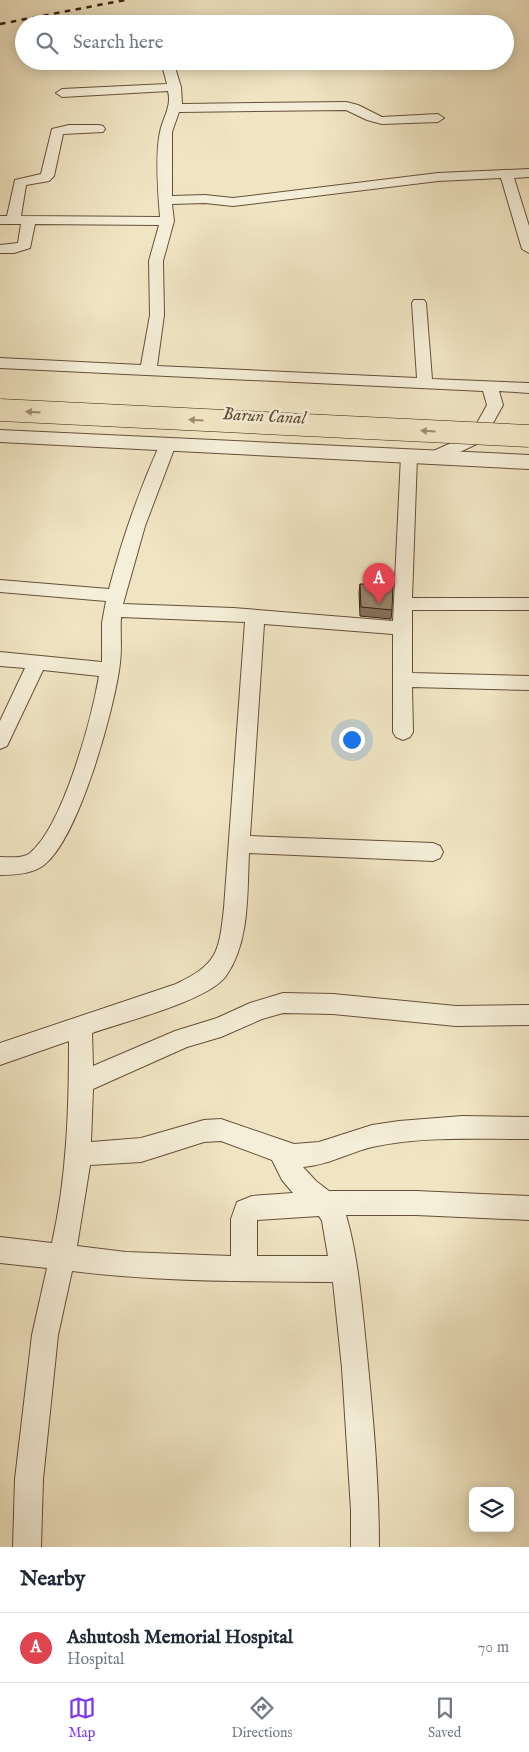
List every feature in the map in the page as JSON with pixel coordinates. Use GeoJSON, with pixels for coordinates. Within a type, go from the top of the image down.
{"type":"FeatureCollection","features":[{"type":"Feature","properties":{"kind":"highway"},"geometry":{"type":"LineString","coordinates":[[0,392],[529,418]]}},
{"type":"Feature","properties":{"kind":"highway"},"geometry":{"type":"LineString","coordinates":[[0,410],[529,436]]}},
{"type":"Feature","properties":{"kind":"street"},"geometry":{"type":"LineString","coordinates":[[148,371],[157,315],[156,261],[167,221],[165,200],[166,132],[176,108],[175,87],[170,70]]}},
{"type":"Feature","properties":{"kind":"street"},"geometry":{"type":"LineString","coordinates":[[62,93],[175,87]]}},
{"type":"Feature","properties":{"kind":"street"},"geometry":{"type":"LineString","coordinates":[[176,108],[346,106],[358,108],[372,118],[379,120],[438,118]]}},
{"type":"Feature","properties":{"kind":"street"},"geometry":{"type":"LineString","coordinates":[[99,129],[69,129],[57,132],[47,176],[43,179],[20,182],[6,220],[167,221]]}},
{"type":"Feature","properties":{"kind":"street"},"geometry":{"type":"LineString","coordinates":[[165,200],[205,199],[234,202],[430,178],[529,172]]}},
{"type":"Feature","properties":{"kind":"street"},"geometry":{"type":"LineString","coordinates":[[506,173],[529,249]]}},
{"type":"Feature","properties":{"kind":"street"},"geometry":{"type":"LineString","coordinates":[[0,249],[14,249],[25,245],[30,220]]}},
{"type":"Feature","properties":{"kind":"street"},"geometry":{"type":"LineString","coordinates":[[419,303],[425,382]]}},
{"type":"Feature","properties":{"kind":"street"},"geometry":{"type":"LineString","coordinates":[[0,363],[529,388]]}},
{"type":"Feature","properties":{"kind":"street"},"geometry":{"type":"LineString","coordinates":[[435,457],[477,437],[495,405],[490,386]]}},
{"type":"Feature","properties":{"kind":"street"},"geometry":{"type":"LineString","coordinates":[[0,436],[529,462]]}},
{"type":"Feature","properties":{"kind":"street"},"geometry":{"type":"LineString","coordinates":[[0,866],[26,864],[37,859],[47,850],[72,799],[101,716],[110,670],[110,629],[131,538],[147,493],[168,444]]}},
{"type":"Feature","properties":{"kind":"street"},"geometry":{"type":"LineString","coordinates":[[403,732],[402,604],[409,456]]}},
{"type":"Feature","properties":{"kind":"street"},"geometry":{"type":"LineString","coordinates":[[0,586],[115,603],[255,618],[402,628]]}},
{"type":"Feature","properties":{"kind":"street"},"geometry":{"type":"LineString","coordinates":[[402,604],[529,604]]}},
{"type":"Feature","properties":{"kind":"street"},"geometry":{"type":"LineString","coordinates":[[0,1054],[182,992],[208,979],[220,966],[228,947],[234,912],[248,677],[255,618]]}},
{"type":"Feature","properties":{"kind":"street"},"geometry":{"type":"LineString","coordinates":[[0,659],[110,670]]}},
{"type":"Feature","properties":{"kind":"street"},"geometry":{"type":"LineString","coordinates":[[0,741],[6,714],[37,663]]}},
{"type":"Feature","properties":{"kind":"street"},"geometry":{"type":"LineString","coordinates":[[402,680],[529,683]]}},
{"type":"Feature","properties":{"kind":"street"},"geometry":{"type":"LineString","coordinates":[[239,844],[432,852]]}},
{"type":"Feature","properties":{"kind":"street"},"geometry":{"type":"LineString","coordinates":[[82,1082],[183,1038],[212,1030],[258,1010],[283,1003],[333,1004],[456,1016],[529,1015]]}},
{"type":"Feature","properties":{"kind":"street"},"geometry":{"type":"LineString","coordinates":[[27,1547],[29,1479],[45,1335],[72,1205],[78,1154],[82,1082],[80,1027]]}},
{"type":"Feature","properties":{"kind":"street"},"geometry":{"type":"LineString","coordinates":[[78,1154],[142,1150],[204,1131],[221,1130],[294,1156],[310,1156],[372,1136],[424,1130],[491,1127],[529,1128]]}},
{"type":"Feature","properties":{"kind":"street"},"geometry":{"type":"LineString","coordinates":[[281,1152],[297,1180],[325,1203],[334,1217],[343,1269],[355,1368],[365,1510],[365,1547]]}},
{"type":"Feature","properties":{"kind":"street"},"geometry":{"type":"LineString","coordinates":[[244,1268],[244,1219],[246,1211],[260,1206],[325,1203],[416,1203],[529,1208]]}},
{"type":"Feature","properties":{"kind":"street"},"geometry":{"type":"LineString","coordinates":[[0,1250],[177,1268],[343,1269]]}},
{"type":"Feature","properties":{"kind":"building"},"geometry":{"type":"Polygon","coordinates":[[[360,584],[393,584],[392,610],[361,607],[360,584]]]}},
{"type":"Feature","properties":{"kind":"railway"},"geometry":{"type":"LineString","coordinates":[[47,15],[125,0]]}},
{"type":"Feature","properties":{"kind":"railway"},"geometry":{"type":"LineString","coordinates":[[0,24],[15,21]]}},
{"type":"Feature","properties":{"kind":"place","name":"Ashutosh Memorial Hospital"},"geometry":{"type":"Point","coordinates":[379,604]}},
{"type":"Feature","properties":{"kind":"water label","name":"Barun Canal"},"geometry":{"type":"Point","coordinates":[264,417]}}]}
